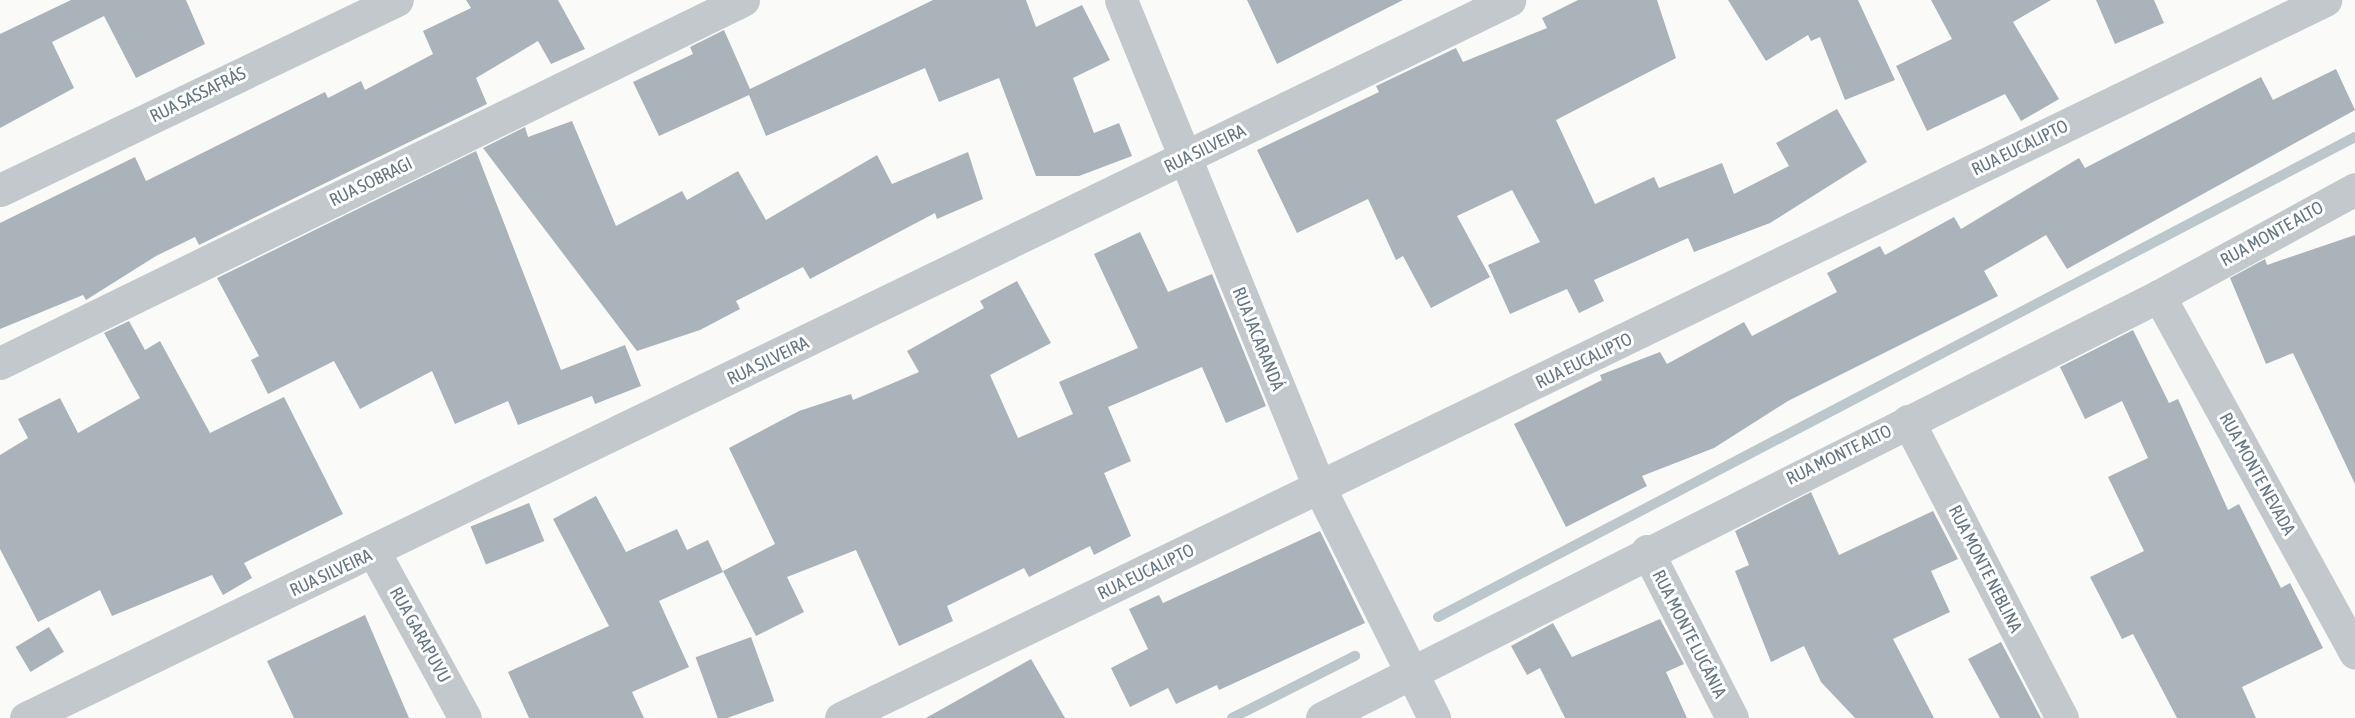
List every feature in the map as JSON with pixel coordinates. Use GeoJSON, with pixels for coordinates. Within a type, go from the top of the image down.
{"type":"FeatureCollection","features":[{"type":"Feature","properties":{"kind":"street","name":"RUA SASSAFRÁS"},"geometry":{"type":"LineString","coordinates":[[0,190],[397,0]]}},
{"type":"Feature","properties":{"kind":"street","name":"RUA SOBRAGI"},"geometry":{"type":"LineString","coordinates":[[0,363],[743,0]]}},
{"type":"Feature","properties":{"kind":"street","name":"RUA JACARANDÁ"},"geometry":{"type":"LineString","coordinates":[[1121,0],[1184,160],[1320,489],[1434,718]]}},
{"type":"Feature","properties":{"kind":"street","name":"RUA SILVEIRA"},"geometry":{"type":"LineString","coordinates":[[26,718],[1184,160],[1509,0]]}},
{"type":"Feature","properties":{"kind":"street","name":"RUA EUCALIPTO"},"geometry":{"type":"LineString","coordinates":[[841,718],[1320,489],[2325,0]]}},
{"type":"Feature","properties":{"kind":"street","name":"RUA MONTE ALTO"},"geometry":{"type":"LineString","coordinates":[[1322,718],[1647,551],[2159,296],[2355,189]]}},
{"type":"Feature","properties":{"kind":"street","name":"RUA MONTE NEVADA"},"geometry":{"type":"LineString","coordinates":[[2159,296],[2355,653]]}},
{"type":"Feature","properties":{"kind":"street","name":"RUA MONTE NEBLINA"},"geometry":{"type":"LineString","coordinates":[[1908,421],[2062,718]]}},
{"type":"Feature","properties":{"kind":"street","name":"RUA MONTE LUCÂNIA"},"geometry":{"type":"LineString","coordinates":[[1647,551],[1732,718]]}},
{"type":"Feature","properties":{"kind":"street","name":"RUA GARAPUVU"},"geometry":{"type":"LineString","coordinates":[[374,552],[465,718]]}},
{"type":"Feature","properties":{"kind":"building"},"geometry":{"type":"Polygon","coordinates":[[[71,0],[186,0],[205,44],[136,78],[104,16],[52,42],[74,88],[0,128],[0,34],[71,0]]]}},
{"type":"Feature","properties":{"kind":"building"},"geometry":{"type":"Polygon","coordinates":[[[466,0],[558,0],[585,49],[551,64],[538,41],[476,78],[487,104],[199,245],[195,237],[156,256],[86,300],[83,295],[0,329],[0,223],[135,157],[146,181],[325,92],[328,98],[361,81],[365,90],[433,54],[423,31],[471,8],[466,0]]]}},
{"type":"Feature","properties":{"kind":"building"},"geometry":{"type":"Polygon","coordinates":[[[933,0],[1026,0],[1036,27],[1082,5],[1110,60],[1073,78],[1094,133],[1119,123],[1132,156],[1079,176],[1036,176],[999,78],[939,102],[925,68],[766,136],[749,95],[659,136],[633,82],[693,54],[690,47],[724,30],[750,89],[933,0]]]}},
{"type":"Feature","properties":{"kind":"building"},"geometry":{"type":"Polygon","coordinates":[[[1247,0],[1403,0],[1277,64],[1247,0]]]}},
{"type":"Feature","properties":{"kind":"building"},"geometry":{"type":"Polygon","coordinates":[[[1578,0],[1657,0],[1676,58],[1556,120],[1595,204],[1654,177],[1659,188],[1722,163],[1734,194],[1789,166],[1776,143],[1837,109],[1867,162],[1770,223],[1694,252],[1688,238],[1594,280],[1604,301],[1579,313],[1567,289],[1510,314],[1488,265],[1540,242],[1512,190],[1457,216],[1490,277],[1431,308],[1403,256],[1396,260],[1368,199],[1297,233],[1257,150],[1379,92],[1376,86],[1456,48],[1463,62],[1547,28],[1542,18],[1578,0]]]}},
{"type":"Feature","properties":{"kind":"building"},"geometry":{"type":"Polygon","coordinates":[[[1728,0],[1858,0],[1895,80],[1845,100],[1820,37],[1811,41],[1808,35],[1766,61],[1728,0]]]}},
{"type":"Feature","properties":{"kind":"building"},"geometry":{"type":"Polygon","coordinates":[[[1931,0],[2051,0],[2013,22],[2059,99],[2021,121],[2005,94],[1927,131],[1896,66],[1952,39],[1931,0]]]}},
{"type":"Feature","properties":{"kind":"building"},"geometry":{"type":"Polygon","coordinates":[[[2096,0],[2154,0],[2164,23],[2115,44],[2096,0]]]}},
{"type":"Feature","properties":{"kind":"building"},"geometry":{"type":"Polygon","coordinates":[[[2336,69],[2355,110],[2067,269],[2046,235],[1984,271],[1998,296],[1788,401],[1714,448],[1642,476],[1647,486],[1566,527],[1514,424],[1602,380],[1600,375],[1660,352],[1667,364],[1744,322],[1752,336],[1837,292],[1827,273],[1880,246],[1885,255],[1954,217],[1961,229],[2079,158],[2085,168],[2261,77],[2273,100],[2336,69]]]}},
{"type":"Feature","properties":{"kind":"building"},"geometry":{"type":"Polygon","coordinates":[[[572,121],[616,226],[682,191],[687,200],[738,171],[766,220],[877,155],[892,184],[968,152],[983,199],[937,219],[935,213],[810,279],[803,267],[736,301],[740,309],[700,330],[637,351],[483,148],[525,127],[528,137],[572,121]]]}},
{"type":"Feature","properties":{"kind":"building"},"geometry":{"type":"Polygon","coordinates":[[[476,151],[561,370],[625,345],[641,386],[595,404],[592,396],[518,425],[508,401],[455,424],[432,371],[360,409],[334,361],[268,394],[251,360],[259,356],[217,278],[476,151]]]}},
{"type":"Feature","properties":{"kind":"building"},"geometry":{"type":"Polygon","coordinates":[[[1140,232],[1168,292],[1212,274],[1266,406],[1226,423],[1202,367],[1108,407],[1131,461],[1104,473],[1131,536],[1094,555],[1090,546],[1029,577],[1024,568],[947,606],[953,621],[899,646],[856,550],[787,577],[804,612],[756,636],[723,571],[775,544],[729,448],[799,411],[851,394],[853,400],[919,372],[907,351],[984,308],[980,301],[1017,281],[1051,343],[990,375],[1018,438],[1073,414],[1059,382],[1138,348],[1094,254],[1140,232]]]}},
{"type":"Feature","properties":{"kind":"building"},"geometry":{"type":"Polygon","coordinates":[[[2355,235],[2355,484],[2293,353],[2266,364],[2230,278],[2265,259],[2267,265],[2355,235]]]}},
{"type":"Feature","properties":{"kind":"building"},"geometry":{"type":"Polygon","coordinates":[[[129,321],[145,350],[160,341],[210,433],[284,397],[343,514],[244,563],[252,578],[223,595],[212,575],[112,616],[100,590],[38,622],[0,549],[0,455],[28,438],[18,419],[60,398],[78,433],[140,398],[104,333],[129,321]]]}},
{"type":"Feature","properties":{"kind":"building"},"geometry":{"type":"Polygon","coordinates":[[[2133,330],[2169,403],[2178,399],[2228,510],[2239,504],[2281,588],[2290,583],[2323,648],[2242,687],[2256,718],[2177,718],[2133,634],[2122,639],[2090,577],[2144,551],[2108,477],[2148,458],[2122,401],[2085,419],[2060,367],[2133,330]]]}},
{"type":"Feature","properties":{"kind":"building"},"geometry":{"type":"Polygon","coordinates":[[[1811,492],[1839,555],[1933,511],[1958,559],[1931,571],[1950,612],[1893,639],[1934,718],[1855,718],[1821,682],[1804,646],[1771,662],[1735,571],[1749,565],[1735,531],[1811,492]]]}},
{"type":"Feature","properties":{"kind":"building"},"geometry":{"type":"Polygon","coordinates":[[[596,496],[626,552],[677,529],[687,550],[708,540],[723,572],[659,601],[689,667],[632,692],[644,718],[529,718],[508,672],[609,626],[553,519],[596,496]]]}},
{"type":"Feature","properties":{"kind":"building"},"geometry":{"type":"Polygon","coordinates":[[[529,503],[544,541],[486,565],[471,527],[529,503]]]}},
{"type":"Feature","properties":{"kind":"building"},"geometry":{"type":"Polygon","coordinates":[[[1320,531],[1365,623],[1219,690],[1217,685],[1176,704],[1168,688],[1130,707],[1111,668],[1148,649],[1129,609],[1159,595],[1163,603],[1320,531]]]}},
{"type":"Feature","properties":{"kind":"building"},"geometry":{"type":"Polygon","coordinates":[[[365,615],[409,718],[294,718],[267,661],[365,615]]]}},
{"type":"Feature","properties":{"kind":"building"},"geometry":{"type":"Polygon","coordinates":[[[1660,619],[1684,664],[1666,672],[1687,718],[1565,718],[1540,668],[1527,675],[1511,646],[1553,623],[1572,657],[1660,619]]]}},
{"type":"Feature","properties":{"kind":"building"},"geometry":{"type":"Polygon","coordinates":[[[49,627],[64,652],[31,672],[16,647],[49,627]]]}},
{"type":"Feature","properties":{"kind":"building"},"geometry":{"type":"Polygon","coordinates":[[[751,637],[774,701],[727,718],[718,718],[696,657],[751,637]]]}},
{"type":"Feature","properties":{"kind":"building"},"geometry":{"type":"Polygon","coordinates":[[[2001,642],[2041,718],[2000,718],[1968,659],[2001,642]]]}},
{"type":"Feature","properties":{"kind":"building"},"geometry":{"type":"Polygon","coordinates":[[[1031,659],[1065,718],[926,718],[1031,659]]]}},
{"type":"Feature","properties":{"kind":"waterway"},"geometry":{"type":"LineString","coordinates":[[1438,617],[2355,137]]}},
{"type":"Feature","properties":{"kind":"waterway"},"geometry":{"type":"LineString","coordinates":[[1232,718],[1355,656]]}}]}
